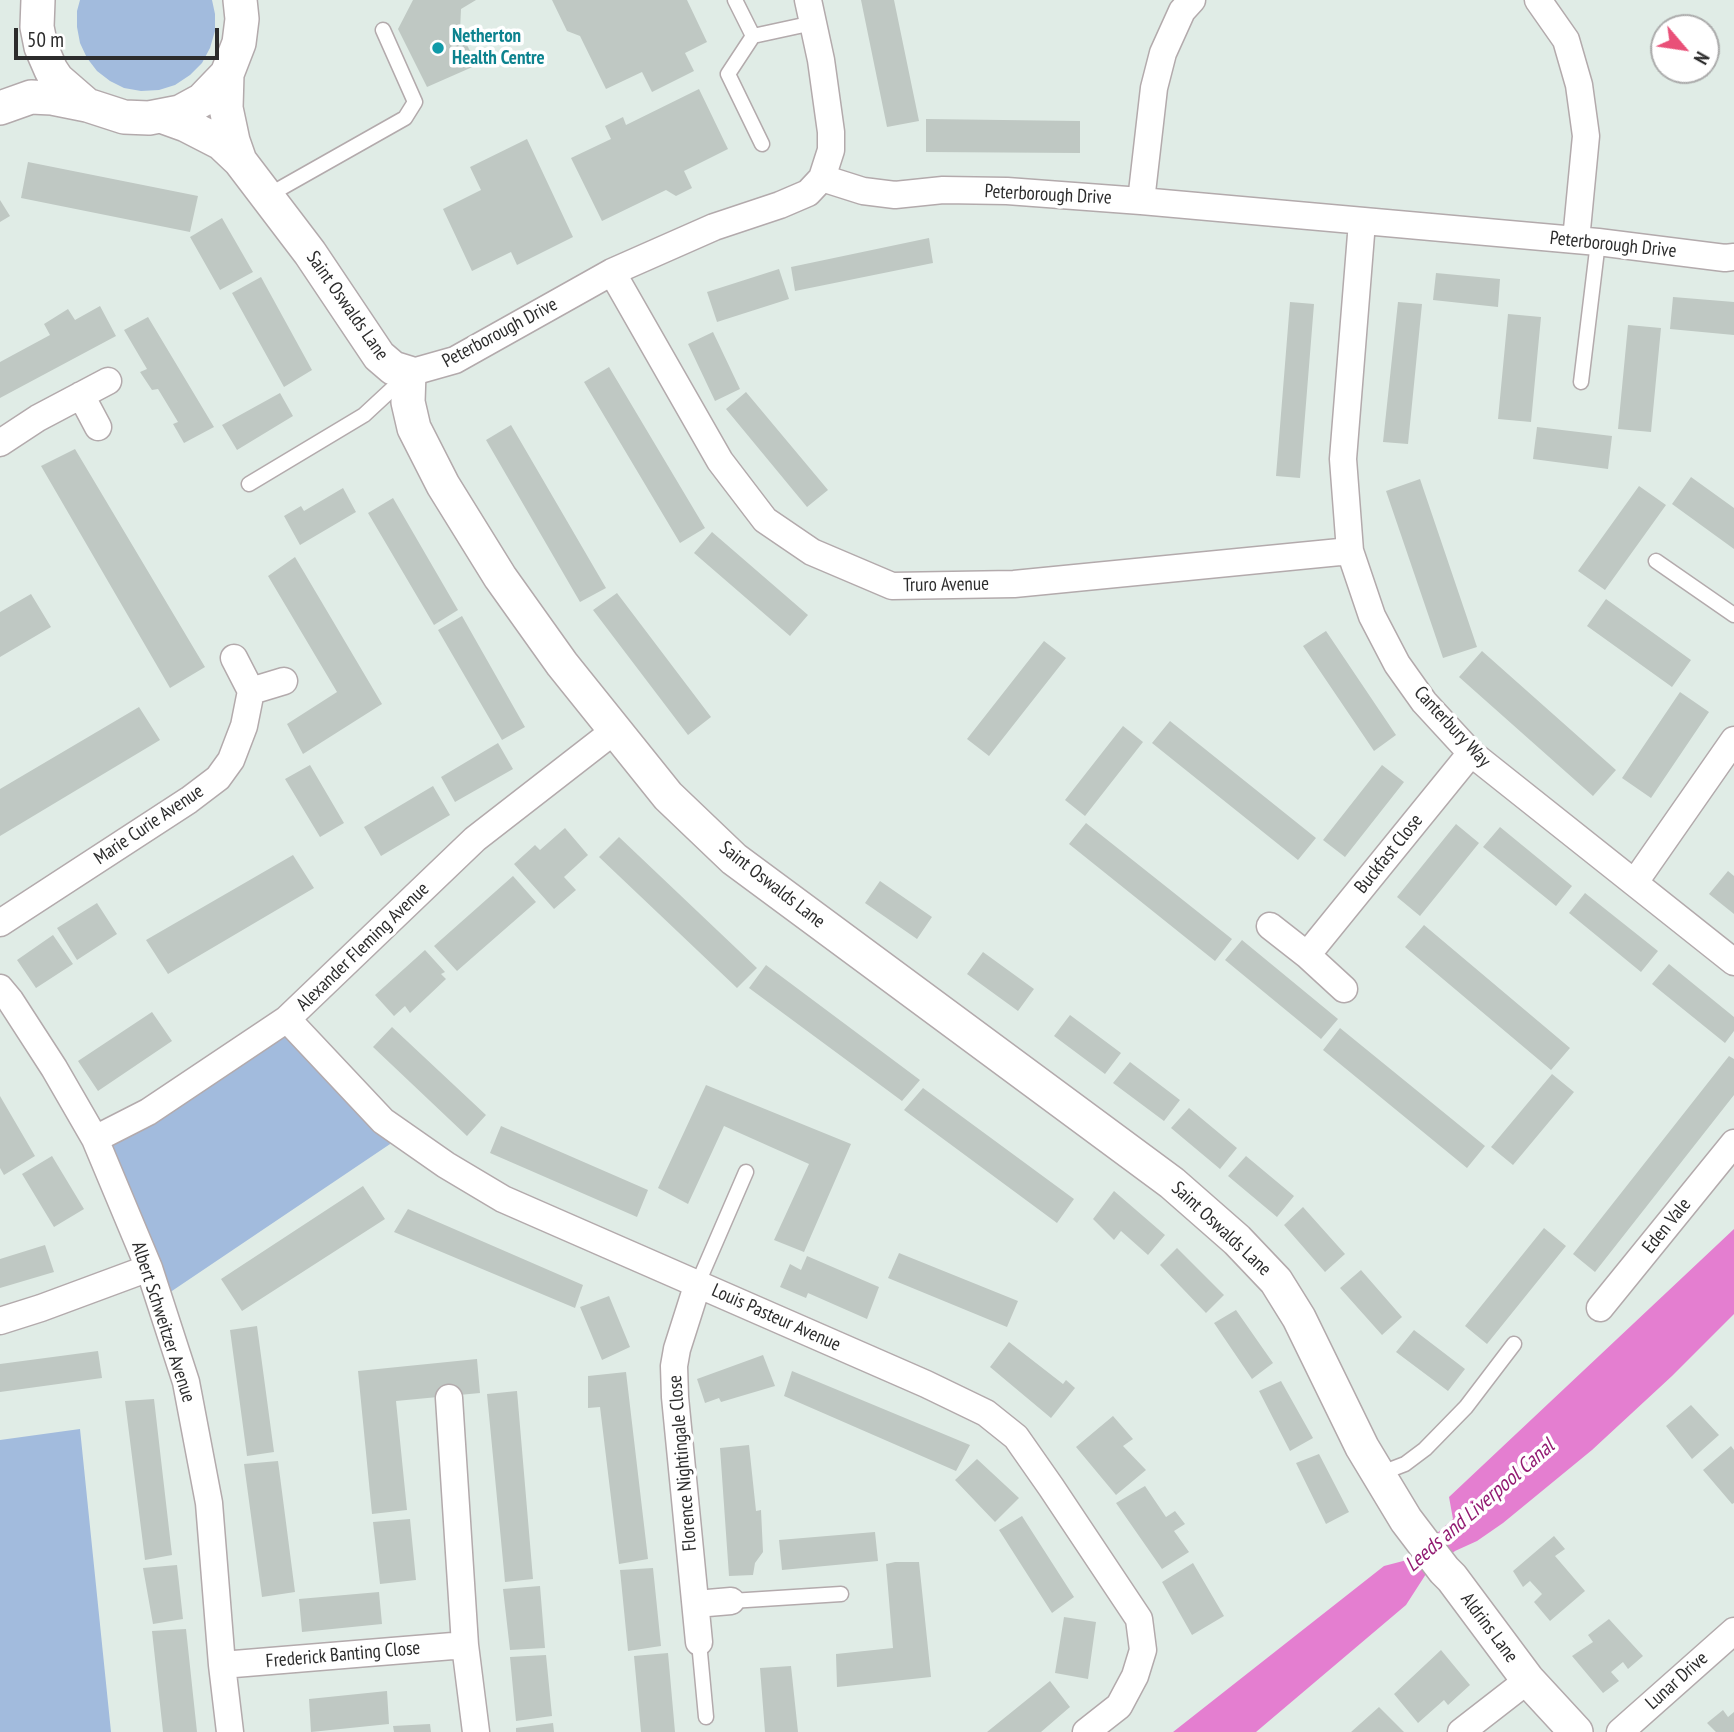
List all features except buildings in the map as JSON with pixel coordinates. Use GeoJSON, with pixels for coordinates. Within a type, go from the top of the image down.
{"type":"FeatureCollection","features":[{"type":"Feature","properties":{"kind":"street"},"geometry":{"type":"LineString","coordinates":[[0,108],[31,97],[87,105],[124,117],[149,118],[180,112],[202,100],[227,74],[239,43],[242,19],[240,0]]}},
{"type":"Feature","properties":{"kind":"street"},"geometry":{"type":"LineString","coordinates":[[1140,201],[1154,88],[1163,52],[1182,11],[1192,0]]}},
{"type":"Feature","properties":{"kind":"street"},"geometry":{"type":"LineString","coordinates":[[1538,0],[1566,40],[1579,85],[1586,136],[1587,241]]}},
{"type":"Feature","properties":{"kind":"street"},"geometry":{"type":"LineString","coordinates":[[810,11],[821,60],[831,132],[831,150],[822,178]]}},
{"type":"Feature","properties":{"kind":"street"},"geometry":{"type":"LineString","coordinates":[[0,101],[15,88],[29,65],[38,16]]}},
{"type":"Feature","properties":{"kind":"street"},"geometry":{"type":"LineString","coordinates":[[38,16],[41,47],[51,70],[57,79],[87,105]]}},
{"type":"Feature","properties":{"kind":"street","name":"Saint Oswalds Lane"},"geometry":{"type":"LineString","coordinates":[[227,74],[226,108],[240,161]]}},
{"type":"Feature","properties":{"kind":"street","name":"Saint Oswalds Lane"},"geometry":{"type":"LineString","coordinates":[[160,116],[186,125],[221,144],[240,161],[310,253],[379,356],[393,369],[409,373],[408,402],[414,429],[443,485],[500,577],[562,664],[668,796],[734,859],[1172,1183],[1237,1240],[1276,1281],[1299,1318],[1362,1447],[1406,1520]]}},
{"type":"Feature","properties":{"kind":"street","name":"Peterborough Drive"},"geometry":{"type":"LineString","coordinates":[[409,373],[455,360],[612,272],[714,227],[808,193],[822,178],[863,191],[895,195],[943,190],[1007,191],[1587,241],[1734,257]]}},
{"type":"Feature","properties":{"kind":"street","name":"Canterbury Way"},"geometry":{"type":"LineString","coordinates":[[1362,222],[1343,459],[1350,551],[1372,616],[1397,664],[1424,702],[1471,753],[1734,962]]}},
{"type":"Feature","properties":{"kind":"street","name":"Truro Avenue"},"geometry":{"type":"LineString","coordinates":[[612,272],[720,461],[765,520],[812,552],[892,586],[1014,584],[1350,551]]}},
{"type":"Feature","properties":{"kind":"street"},"geometry":{"type":"LineString","coordinates":[[0,443],[38,418],[108,381]]}},
{"type":"Feature","properties":{"kind":"street"},"geometry":{"type":"LineString","coordinates":[[81,395],[98,427]]}},
{"type":"Feature","properties":{"kind":"street"},"geometry":{"type":"LineString","coordinates":[[234,658],[251,691],[284,681]]}},
{"type":"Feature","properties":{"kind":"street","name":"Marie Curie Avenue"},"geometry":{"type":"LineString","coordinates":[[0,923],[218,778],[231,760],[244,726],[251,691]]}},
{"type":"Feature","properties":{"kind":"street","name":"Alexander Fleming Avenue"},"geometry":{"type":"LineString","coordinates":[[95,1139],[148,1112],[287,1019],[475,839],[614,731]]}},
{"type":"Feature","properties":{"kind":"street"},"geometry":{"type":"LineString","coordinates":[[1634,882],[1734,740]]}},
{"type":"Feature","properties":{"kind":"street","name":"Buckfast Close"},"geometry":{"type":"LineString","coordinates":[[1307,955],[1471,753]]}},
{"type":"Feature","properties":{"kind":"street"},"geometry":{"type":"LineString","coordinates":[[1270,926],[1344,989]]}},
{"type":"Feature","properties":{"kind":"street","name":"Albert Schweitzer Avenue"},"geometry":{"type":"LineString","coordinates":[[0,988],[54,1068],[95,1139],[149,1268],[186,1382],[209,1503],[230,1732]]}},
{"type":"Feature","properties":{"kind":"street","name":"Louis Pasteur Avenue"},"geometry":{"type":"LineString","coordinates":[[287,1019],[383,1121],[446,1165],[503,1199],[926,1384],[986,1413],[1016,1437],[1139,1619],[1143,1650],[1135,1676],[1119,1706],[1086,1732]]}},
{"type":"Feature","properties":{"kind":"street","name":"Eden Vale"},"geometry":{"type":"LineString","coordinates":[[1600,1308],[1734,1143]]}},
{"type":"Feature","properties":{"kind":"street"},"geometry":{"type":"LineString","coordinates":[[0,1321],[149,1268]]}},
{"type":"Feature","properties":{"kind":"street","name":"Florence Nightingale Close"},"geometry":{"type":"LineString","coordinates":[[698,1283],[674,1366],[699,1642]]}},
{"type":"Feature","properties":{"kind":"street"},"geometry":{"type":"LineString","coordinates":[[449,1398],[465,1645],[475,1724]]}},
{"type":"Feature","properties":{"kind":"street","name":"Aldrins Lane"},"geometry":{"type":"LineString","coordinates":[[1406,1520],[1528,1680],[1576,1732]]}},
{"type":"Feature","properties":{"kind":"street"},"geometry":{"type":"LineString","coordinates":[[696,1604],[732,1601]]}},
{"type":"Feature","properties":{"kind":"street","name":"Lunar Drive"},"geometry":{"type":"LineString","coordinates":[[1620,1732],[1734,1631]]}},
{"type":"Feature","properties":{"kind":"street","name":"Frederick Banting Close"},"geometry":{"type":"LineString","coordinates":[[222,1665],[465,1645]]}},
{"type":"Feature","properties":{"kind":"street"},"geometry":{"type":"LineString","coordinates":[[1461,1732],[1528,1680]]}},
{"type":"Feature","properties":{"kind":"lane"},"geometry":{"type":"LineString","coordinates":[[735,0],[753,36]]}},
{"type":"Feature","properties":{"kind":"lane"},"geometry":{"type":"LineString","coordinates":[[762,144],[728,74],[753,36],[810,11]]}},
{"type":"Feature","properties":{"kind":"lane"},"geometry":{"type":"LineString","coordinates":[[267,196],[405,118],[415,102],[383,30]]}},
{"type":"Feature","properties":{"kind":"lane"},"geometry":{"type":"LineString","coordinates":[[1581,382],[1587,241]]}},
{"type":"Feature","properties":{"kind":"lane"},"geometry":{"type":"LineString","coordinates":[[249,484],[364,415],[409,373]]}},
{"type":"Feature","properties":{"kind":"lane"},"geometry":{"type":"LineString","coordinates":[[1656,561],[1734,615]]}},
{"type":"Feature","properties":{"kind":"lane"},"geometry":{"type":"LineString","coordinates":[[698,1283],[746,1172]]}},
{"type":"Feature","properties":{"kind":"lane"},"geometry":{"type":"LineString","coordinates":[[1378,1474],[1405,1464],[1425,1449],[1466,1407],[1514,1344]]}},
{"type":"Feature","properties":{"kind":"lane"},"geometry":{"type":"LineString","coordinates":[[732,1601],[841,1594]]}},
{"type":"Feature","properties":{"kind":"lane"},"geometry":{"type":"LineString","coordinates":[[699,1642],[706,1717]]}},
{"type":"Feature","properties":{"kind":"shaded area"},"geometry":{"type":"Polygon","coordinates":[[[80,0],[212,0],[215,31],[210,48],[202,63],[175,85],[159,90],[124,88],[97,71],[87,58],[77,27],[80,0]]]}},
{"type":"Feature","properties":{"kind":"shaded area"},"geometry":{"type":"Polygon","coordinates":[[[285,1030],[399,1138],[163,1297],[101,1142],[285,1030]]]}},
{"type":"Feature","properties":{"kind":"shaded area"},"geometry":{"type":"Polygon","coordinates":[[[80,1429],[111,1732],[0,1732],[0,1440],[80,1429]]]}},
{"type":"Feature","properties":{"kind":"water","name":"Leeds and Liverpool Canal"},"geometry":{"type":"Polygon","coordinates":[[[1734,1229],[1734,1314],[1592,1450],[1503,1523],[1477,1541],[1455,1551],[1426,1574],[1406,1605],[1256,1732],[1173,1732],[1384,1566],[1407,1560],[1453,1519],[1449,1497],[1734,1229]]]}},
{"type":"Feature","properties":{"kind":"place","name":"Netherton Health Centre"},"geometry":{"type":"Point","coordinates":[438,48]}}]}
